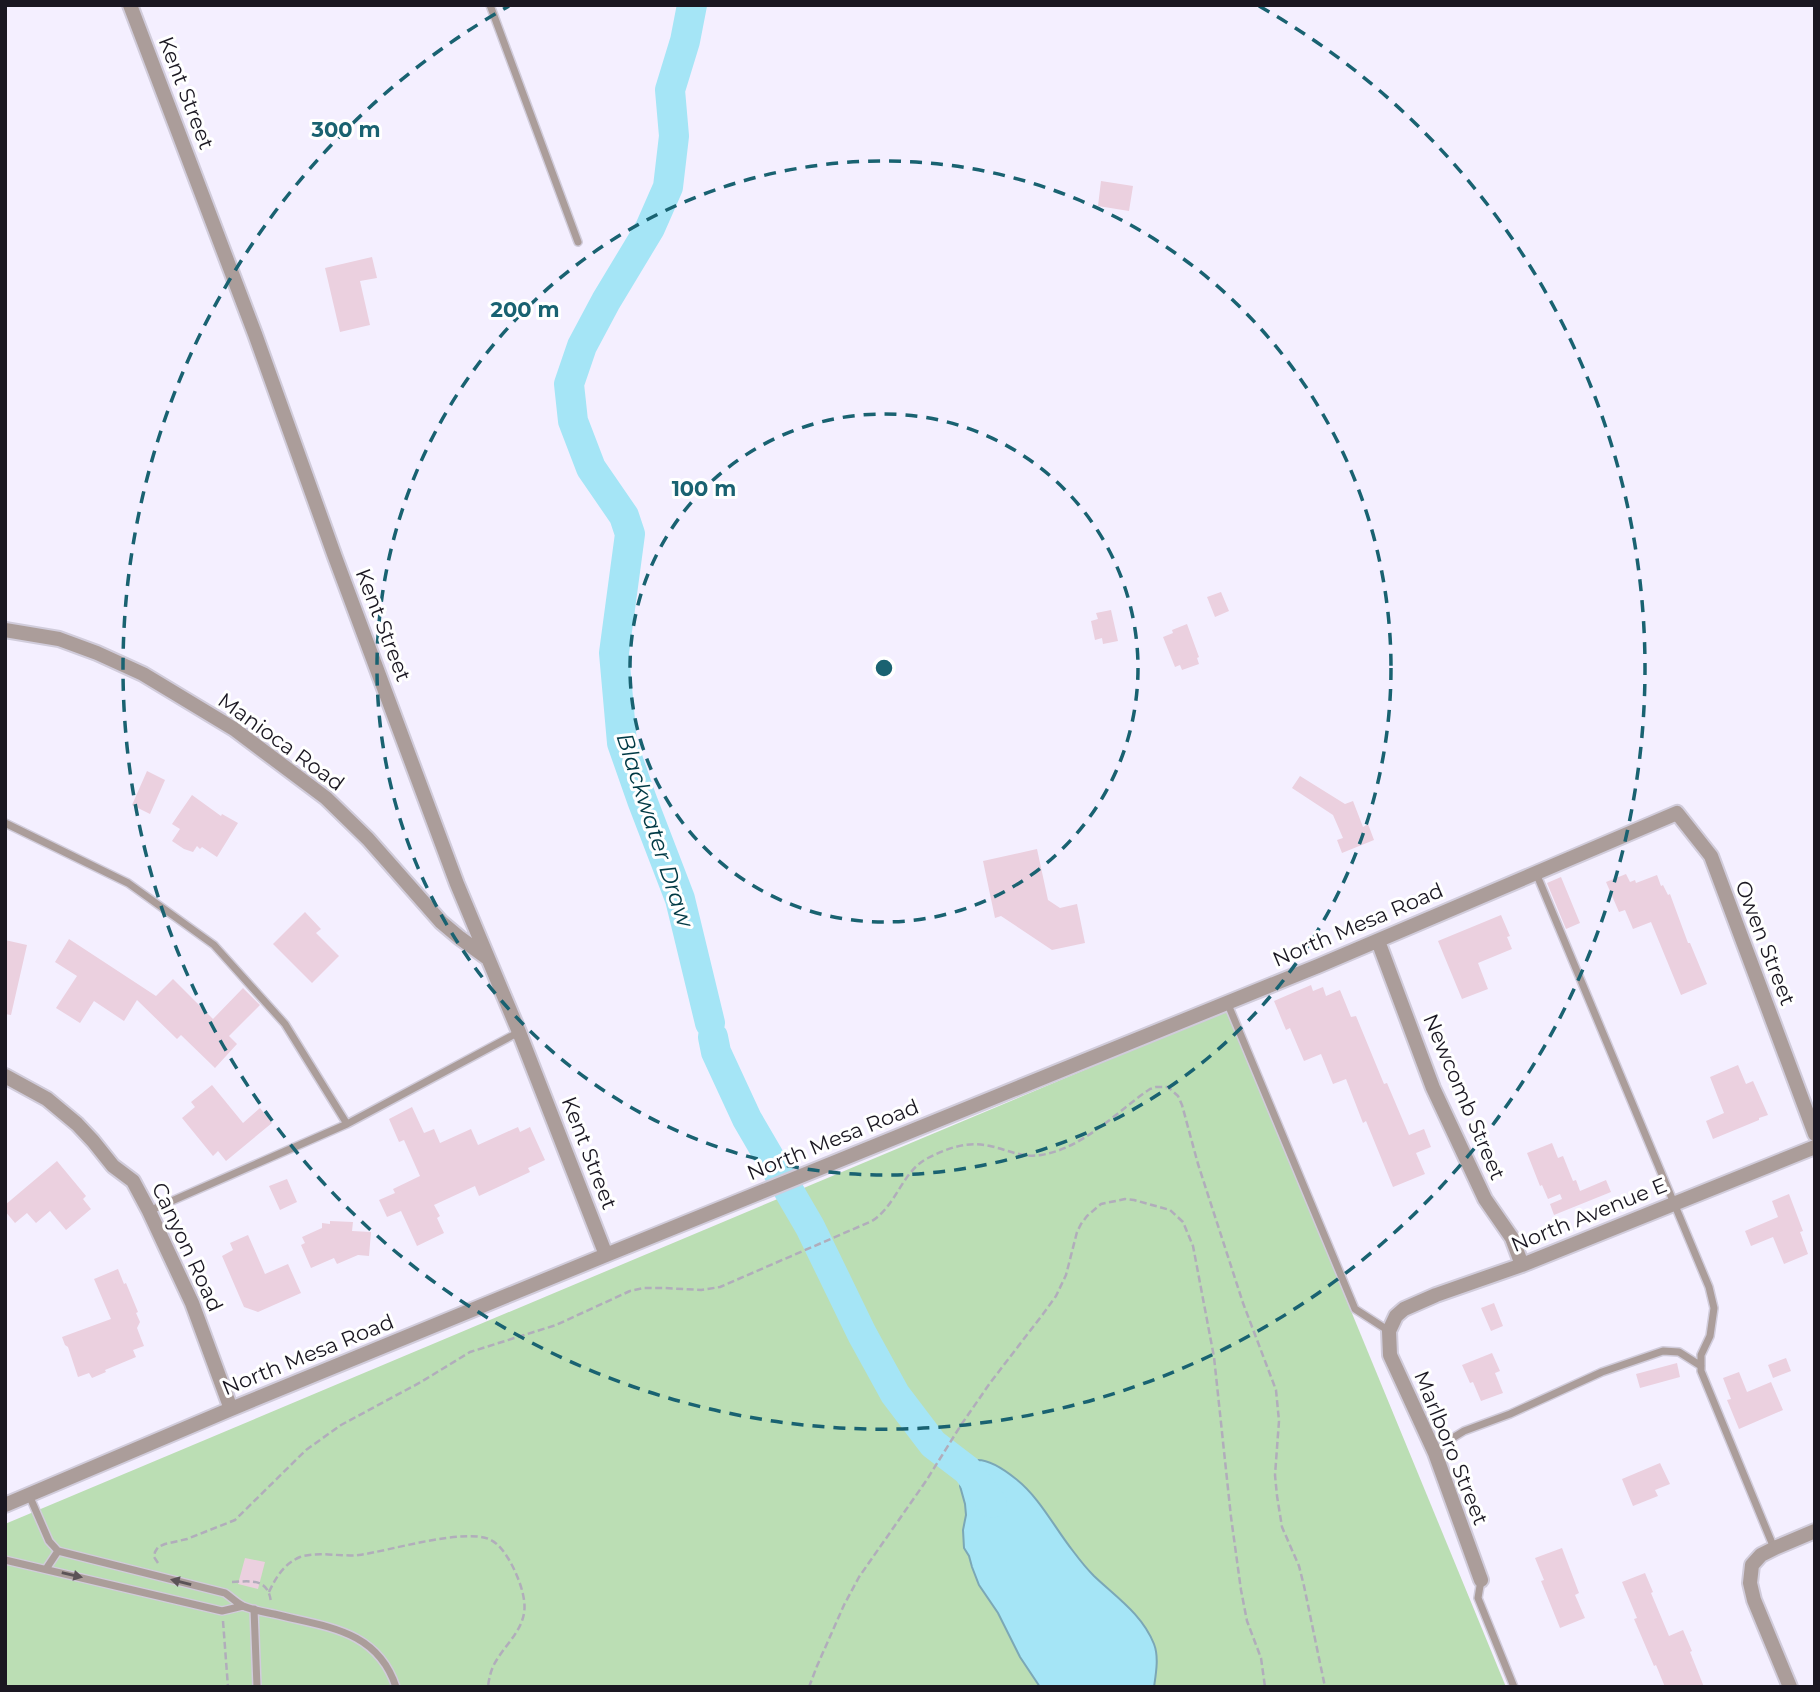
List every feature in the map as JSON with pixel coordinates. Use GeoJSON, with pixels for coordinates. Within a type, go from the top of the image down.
{"type":"FeatureCollection","features":[{"type":"Feature","properties":{"kind":"street","name":"Kent Street"},"geometry":{"type":"LineString","coordinates":[[130,5],[255,334],[457,884],[519,1032],[606,1255]]}},
{"type":"Feature","properties":{"kind":"street","name":"Manioca Road"},"geometry":{"type":"LineString","coordinates":[[5,630],[59,639],[97,653],[143,674],[234,729],[326,798],[368,839],[442,922],[487,958]]}},
{"type":"Feature","properties":{"kind":"street","name":"North Mesa Road"},"geometry":{"type":"LineString","coordinates":[[5,1505],[231,1409],[1378,941],[1677,813]]}},
{"type":"Feature","properties":{"kind":"street","name":"Owen Street"},"geometry":{"type":"LineString","coordinates":[[1677,813],[1710,856],[1815,1134]]}},
{"type":"Feature","properties":{"kind":"street","name":"Newcomb Street"},"geometry":{"type":"LineString","coordinates":[[1378,941],[1433,1088],[1485,1199],[1512,1238],[1522,1265]]}},
{"type":"Feature","properties":{"kind":"street","name":"Canyon Road"},"geometry":{"type":"LineString","coordinates":[[5,1076],[47,1099],[93,1140],[113,1166],[133,1181],[192,1303],[231,1409]]}},
{"type":"Feature","properties":{"kind":"street","name":"North Avenue E"},"geometry":{"type":"LineString","coordinates":[[1390,1331],[1396,1316],[1436,1295],[1522,1265],[1815,1147]]}},
{"type":"Feature","properties":{"kind":"street","name":"Marlboro Street"},"geometry":{"type":"LineString","coordinates":[[1390,1331],[1390,1355],[1435,1453],[1480,1580]]}},
{"type":"Feature","properties":{"kind":"street"},"geometry":{"type":"LineString","coordinates":[[1790,1687],[1754,1600],[1750,1583],[1752,1565],[1761,1555],[1815,1531]]}},
{"type":"Feature","properties":{"kind":"lane"},"geometry":{"type":"LineString","coordinates":[[490,5],[578,242]]}},
{"type":"Feature","properties":{"kind":"lane"},"geometry":{"type":"LineString","coordinates":[[5,823],[128,883],[214,945],[285,1024],[347,1124]]}},
{"type":"Feature","properties":{"kind":"lane"},"geometry":{"type":"LineString","coordinates":[[1536,873],[1709,1287],[1714,1308],[1710,1336],[1701,1355],[1701,1371],[1774,1548]]}},
{"type":"Feature","properties":{"kind":"lane"},"geometry":{"type":"LineString","coordinates":[[1227,1002],[1355,1308],[1390,1331]]}},
{"type":"Feature","properties":{"kind":"lane"},"geometry":{"type":"LineString","coordinates":[[149,1212],[347,1124],[519,1032]]}},
{"type":"Feature","properties":{"kind":"lane"},"geometry":{"type":"LineString","coordinates":[[1435,1453],[1446,1442],[1464,1431],[1510,1414],[1602,1372],[1662,1351],[1679,1352],[1701,1366]]}},
{"type":"Feature","properties":{"kind":"lane"},"geometry":{"type":"LineString","coordinates":[[29,1495],[49,1541],[58,1551],[225,1593],[243,1606],[345,1632],[378,1653],[391,1671],[396,1687]]}},
{"type":"Feature","properties":{"kind":"lane"},"geometry":{"type":"LineString","coordinates":[[47,1569],[58,1551]]}},
{"type":"Feature","properties":{"kind":"lane"},"geometry":{"type":"LineString","coordinates":[[5,1560],[222,1611],[243,1606]]}},
{"type":"Feature","properties":{"kind":"lane"},"geometry":{"type":"LineString","coordinates":[[1480,1580],[1478,1598],[1514,1687]]}},
{"type":"Feature","properties":{"kind":"lane"},"geometry":{"type":"LineString","coordinates":[[254,1609],[257,1687]]}},
{"type":"Feature","properties":{"kind":"path"},"geometry":{"type":"LineString","coordinates":[[164,1567],[154,1557],[158,1547],[199,1535],[235,1520],[320,1439],[470,1352],[556,1325],[630,1291],[644,1288],[710,1289],[728,1284],[880,1216],[913,1169],[939,1153],[965,1144],[977,1144],[1023,1156],[1044,1155],[1084,1138],[1150,1089],[1162,1086],[1172,1090],[1182,1105],[1243,1303],[1276,1390],[1279,1421],[1276,1475],[1282,1527],[1299,1566],[1325,1687]]}},
{"type":"Feature","properties":{"kind":"path"},"geometry":{"type":"LineString","coordinates":[[809,1687],[830,1635],[854,1587],[990,1383],[1056,1296],[1066,1275],[1077,1232],[1087,1216],[1101,1204],[1116,1200],[1135,1200],[1170,1210],[1177,1215],[1194,1246],[1216,1370],[1241,1590],[1247,1621],[1261,1658],[1265,1687]]}},
{"type":"Feature","properties":{"kind":"path"},"geometry":{"type":"LineString","coordinates":[[269,1592],[281,1571],[304,1556],[356,1555],[449,1538],[483,1537],[493,1541],[504,1552],[513,1568],[525,1603],[521,1623],[492,1669],[488,1687]]}},
{"type":"Feature","properties":{"kind":"path"},"geometry":{"type":"LineString","coordinates":[[225,1582],[258,1582],[264,1585],[271,1598],[271,1613]]}},
{"type":"Feature","properties":{"kind":"path"},"geometry":{"type":"LineString","coordinates":[[222,1611],[228,1687]]}},
{"type":"Feature","properties":{"kind":"green space"},"geometry":{"type":"Polygon","coordinates":[[[1227,1010],[1506,1687],[5,1687],[5,1524],[1227,1010]]]}},
{"type":"Feature","properties":{"kind":"water"},"geometry":{"type":"Polygon","coordinates":[[[978,1460],[998,1466],[1025,1487],[1085,1567],[1143,1624],[1156,1649],[1154,1687],[1040,1687],[979,1585],[964,1548],[966,1515],[960,1478],[972,1463],[978,1460]]]}},
{"type":"Feature","properties":{"kind":"building"},"geometry":{"type":"Polygon","coordinates":[[[1101,181],[1133,186],[1129,211],[1098,206],[1101,181]]]}},
{"type":"Feature","properties":{"kind":"building"},"geometry":{"type":"Polygon","coordinates":[[[372,257],[377,278],[360,281],[370,325],[340,332],[325,268],[372,257]]]}},
{"type":"Feature","properties":{"kind":"building"},"geometry":{"type":"Polygon","coordinates":[[[1221,592],[1229,611],[1215,617],[1207,597],[1221,592]]]}},
{"type":"Feature","properties":{"kind":"building"},"geometry":{"type":"Polygon","coordinates":[[[1111,610],[1118,641],[1103,644],[1102,638],[1095,640],[1091,621],[1098,619],[1096,613],[1111,610]]]}},
{"type":"Feature","properties":{"kind":"building"},"geometry":{"type":"Polygon","coordinates":[[[1187,624],[1199,664],[1182,670],[1180,665],[1175,667],[1163,637],[1187,624]]]}},
{"type":"Feature","properties":{"kind":"building"},"geometry":{"type":"Polygon","coordinates":[[[147,771],[165,780],[150,814],[132,805],[147,771]]]}},
{"type":"Feature","properties":{"kind":"building"},"geometry":{"type":"Polygon","coordinates":[[[1300,776],[1345,804],[1353,801],[1363,827],[1368,824],[1374,840],[1342,853],[1337,840],[1343,838],[1333,815],[1292,788],[1300,776]]]}},
{"type":"Feature","properties":{"kind":"building"},"geometry":{"type":"Polygon","coordinates":[[[192,795],[221,816],[222,814],[238,823],[217,857],[202,847],[200,849],[197,846],[193,852],[172,841],[180,829],[172,824],[192,795]]]}},
{"type":"Feature","properties":{"kind":"building"},"geometry":{"type":"Polygon","coordinates":[[[1037,849],[1048,900],[1060,908],[1077,904],[1085,943],[1052,950],[1001,916],[995,918],[983,861],[1037,849]]]}},
{"type":"Feature","properties":{"kind":"building"},"geometry":{"type":"Polygon","coordinates":[[[1626,874],[1630,882],[1635,880],[1636,883],[1657,875],[1661,886],[1670,894],[1707,984],[1681,995],[1651,922],[1633,929],[1625,910],[1619,912],[1606,882],[1626,874]]]}},
{"type":"Feature","properties":{"kind":"building"},"geometry":{"type":"Polygon","coordinates":[[[1561,877],[1580,923],[1566,929],[1547,883],[1561,877]]]}},
{"type":"Feature","properties":{"kind":"building"},"geometry":{"type":"Polygon","coordinates":[[[305,912],[321,929],[316,933],[339,956],[312,983],[273,944],[305,912]]]}},
{"type":"Feature","properties":{"kind":"building"},"geometry":{"type":"Polygon","coordinates":[[[1501,915],[1512,949],[1478,963],[1488,989],[1462,999],[1438,941],[1501,915]]]}},
{"type":"Feature","properties":{"kind":"building"},"geometry":{"type":"Polygon","coordinates":[[[69,939],[156,996],[173,979],[213,1019],[243,988],[260,1005],[229,1036],[237,1044],[215,1068],[181,1035],[177,1039],[137,1000],[124,1021],[94,1001],[80,1023],[56,1008],[77,976],[55,962],[69,939]]]}},
{"type":"Feature","properties":{"kind":"building"},"geometry":{"type":"Polygon","coordinates":[[[5,940],[27,945],[11,1015],[5,1014],[5,940]]]}},
{"type":"Feature","properties":{"kind":"building"},"geometry":{"type":"Polygon","coordinates":[[[1311,985],[1313,991],[1323,987],[1326,996],[1340,990],[1351,1017],[1356,1016],[1409,1135],[1424,1129],[1431,1147],[1416,1153],[1425,1174],[1393,1187],[1346,1079],[1333,1084],[1321,1054],[1304,1061],[1290,1028],[1286,1030],[1274,1001],[1311,985]]]}},
{"type":"Feature","properties":{"kind":"building"},"geometry":{"type":"Polygon","coordinates":[[[1738,1065],[1746,1084],[1753,1081],[1768,1115],[1713,1139],[1706,1121],[1724,1113],[1710,1077],[1738,1065]]]}},
{"type":"Feature","properties":{"kind":"building"},"geometry":{"type":"Polygon","coordinates":[[[212,1085],[243,1123],[260,1108],[272,1123],[226,1161],[218,1151],[213,1156],[182,1118],[195,1107],[191,1102],[212,1085]]]}},
{"type":"Feature","properties":{"kind":"building"},"geometry":{"type":"Polygon","coordinates":[[[412,1107],[424,1133],[434,1129],[440,1143],[471,1129],[478,1145],[518,1127],[520,1132],[530,1127],[545,1160],[528,1168],[530,1172],[479,1196],[475,1186],[434,1205],[444,1233],[417,1246],[401,1211],[387,1217],[379,1200],[395,1193],[393,1189],[420,1176],[404,1140],[399,1142],[389,1119],[412,1107]]]}},
{"type":"Feature","properties":{"kind":"building"},"geometry":{"type":"Polygon","coordinates":[[[1552,1143],[1558,1158],[1563,1156],[1580,1191],[1606,1180],[1611,1192],[1554,1215],[1550,1204],[1562,1199],[1560,1194],[1548,1199],[1527,1153],[1552,1143]]]}},
{"type":"Feature","properties":{"kind":"building"},"geometry":{"type":"Polygon","coordinates":[[[57,1161],[86,1196],[83,1199],[91,1209],[66,1230],[50,1211],[36,1223],[27,1213],[15,1223],[5,1211],[5,1205],[57,1161]]]}},
{"type":"Feature","properties":{"kind":"building"},"geometry":{"type":"Polygon","coordinates":[[[287,1179],[297,1202],[280,1210],[269,1186],[287,1179]]]}},
{"type":"Feature","properties":{"kind":"building"},"geometry":{"type":"Polygon","coordinates":[[[1789,1194],[1803,1231],[1800,1232],[1808,1254],[1784,1264],[1773,1237],[1751,1246],[1745,1231],[1778,1217],[1772,1201],[1789,1194]]]}},
{"type":"Feature","properties":{"kind":"building"},"geometry":{"type":"Polygon","coordinates":[[[330,1221],[353,1222],[352,1231],[371,1232],[369,1256],[358,1255],[337,1264],[334,1258],[311,1268],[301,1245],[305,1243],[302,1237],[322,1228],[322,1223],[330,1224],[330,1221]]]}},
{"type":"Feature","properties":{"kind":"building"},"geometry":{"type":"Polygon","coordinates":[[[248,1235],[265,1274],[288,1264],[301,1293],[258,1312],[244,1307],[222,1256],[233,1250],[230,1243],[248,1235]]]}},
{"type":"Feature","properties":{"kind":"building"},"geometry":{"type":"Polygon","coordinates":[[[118,1269],[138,1312],[136,1313],[140,1322],[137,1328],[144,1346],[133,1350],[136,1357],[105,1370],[106,1372],[92,1378],[89,1373],[78,1377],[62,1337],[111,1319],[94,1279],[118,1269]]]}},
{"type":"Feature","properties":{"kind":"building"},"geometry":{"type":"Polygon","coordinates":[[[1494,1303],[1503,1326],[1491,1331],[1481,1308],[1494,1303]]]}},
{"type":"Feature","properties":{"kind":"building"},"geometry":{"type":"Polygon","coordinates":[[[1492,1353],[1500,1371],[1495,1373],[1503,1393],[1481,1401],[1462,1365],[1492,1353]]]}},
{"type":"Feature","properties":{"kind":"building"},"geometry":{"type":"Polygon","coordinates":[[[1786,1358],[1791,1371],[1773,1378],[1768,1365],[1786,1358]]]}},
{"type":"Feature","properties":{"kind":"building"},"geometry":{"type":"Polygon","coordinates":[[[1677,1363],[1680,1377],[1640,1388],[1636,1374],[1677,1363]]]}},
{"type":"Feature","properties":{"kind":"building"},"geometry":{"type":"Polygon","coordinates":[[[1739,1372],[1747,1392],[1771,1382],[1783,1410],[1739,1429],[1727,1400],[1731,1399],[1723,1378],[1739,1372]]]}},
{"type":"Feature","properties":{"kind":"building"},"geometry":{"type":"Polygon","coordinates":[[[1660,1463],[1670,1484],[1655,1490],[1658,1496],[1633,1506],[1622,1479],[1660,1463]]]}},
{"type":"Feature","properties":{"kind":"building"},"geometry":{"type":"Polygon","coordinates":[[[1562,1548],[1579,1593],[1575,1595],[1585,1618],[1560,1628],[1535,1558],[1562,1548]]]}},
{"type":"Feature","properties":{"kind":"building"},"geometry":{"type":"Polygon","coordinates":[[[245,1558],[265,1562],[258,1589],[238,1584],[245,1558]]]}},
{"type":"Feature","properties":{"kind":"building"},"geometry":{"type":"Polygon","coordinates":[[[1645,1573],[1669,1636],[1683,1630],[1704,1687],[1665,1687],[1656,1665],[1654,1666],[1622,1582],[1645,1573]]]}},
{"type":"Feature","properties":{"kind":"waterway","name":"Blackwater Draw"},"geometry":{"type":"LineString","coordinates":[[692,5],[685,41],[670,90],[674,136],[668,187],[650,228],[582,346],[569,384],[573,421],[591,468],[624,516],[630,534],[614,653],[622,743],[680,899],[710,1023]]}},
{"type":"Feature","properties":{"kind":"waterway","name":"Blackwater Draw"},"geometry":{"type":"LineString","coordinates":[[713,1037],[716,1052],[747,1119],[810,1227],[862,1334],[895,1394],[933,1444],[967,1470],[992,1503]]}}]}
